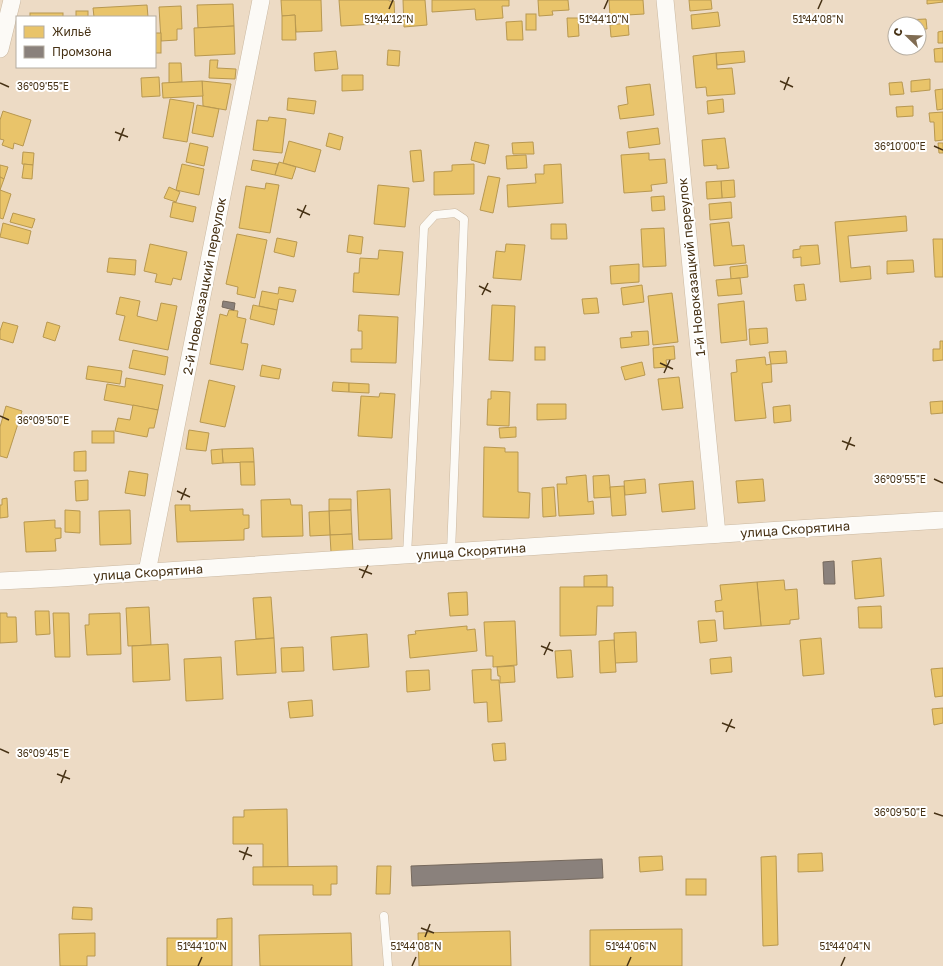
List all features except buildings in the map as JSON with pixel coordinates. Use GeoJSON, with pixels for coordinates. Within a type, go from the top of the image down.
{"type":"FeatureCollection","features":[{"type":"Feature","properties":{"kind":"street"},"geometry":{"type":"LineString","coordinates":[[0,49],[12,0]]}},
{"type":"Feature","properties":{"kind":"street","name":"2-й Новоказацкий переулок"},"geometry":{"type":"LineString","coordinates":[[147,572],[261,0]]}},
{"type":"Feature","properties":{"kind":"street","name":"1-й Новоказацкий переулок"},"geometry":{"type":"LineString","coordinates":[[665,0],[717,534]]}},
{"type":"Feature","properties":{"kind":"street","name":"улица Скорятина"},"geometry":{"type":"LineString","coordinates":[[0,581],[943,520]]}},
{"type":"Feature","properties":{"kind":"lane"},"geometry":{"type":"LineString","coordinates":[[407,555],[424,227],[435,215],[455,213],[464,219],[451,552]]}},
{"type":"Feature","properties":{"kind":"lane"},"geometry":{"type":"LineString","coordinates":[[384,916],[388,966]]}}]}
